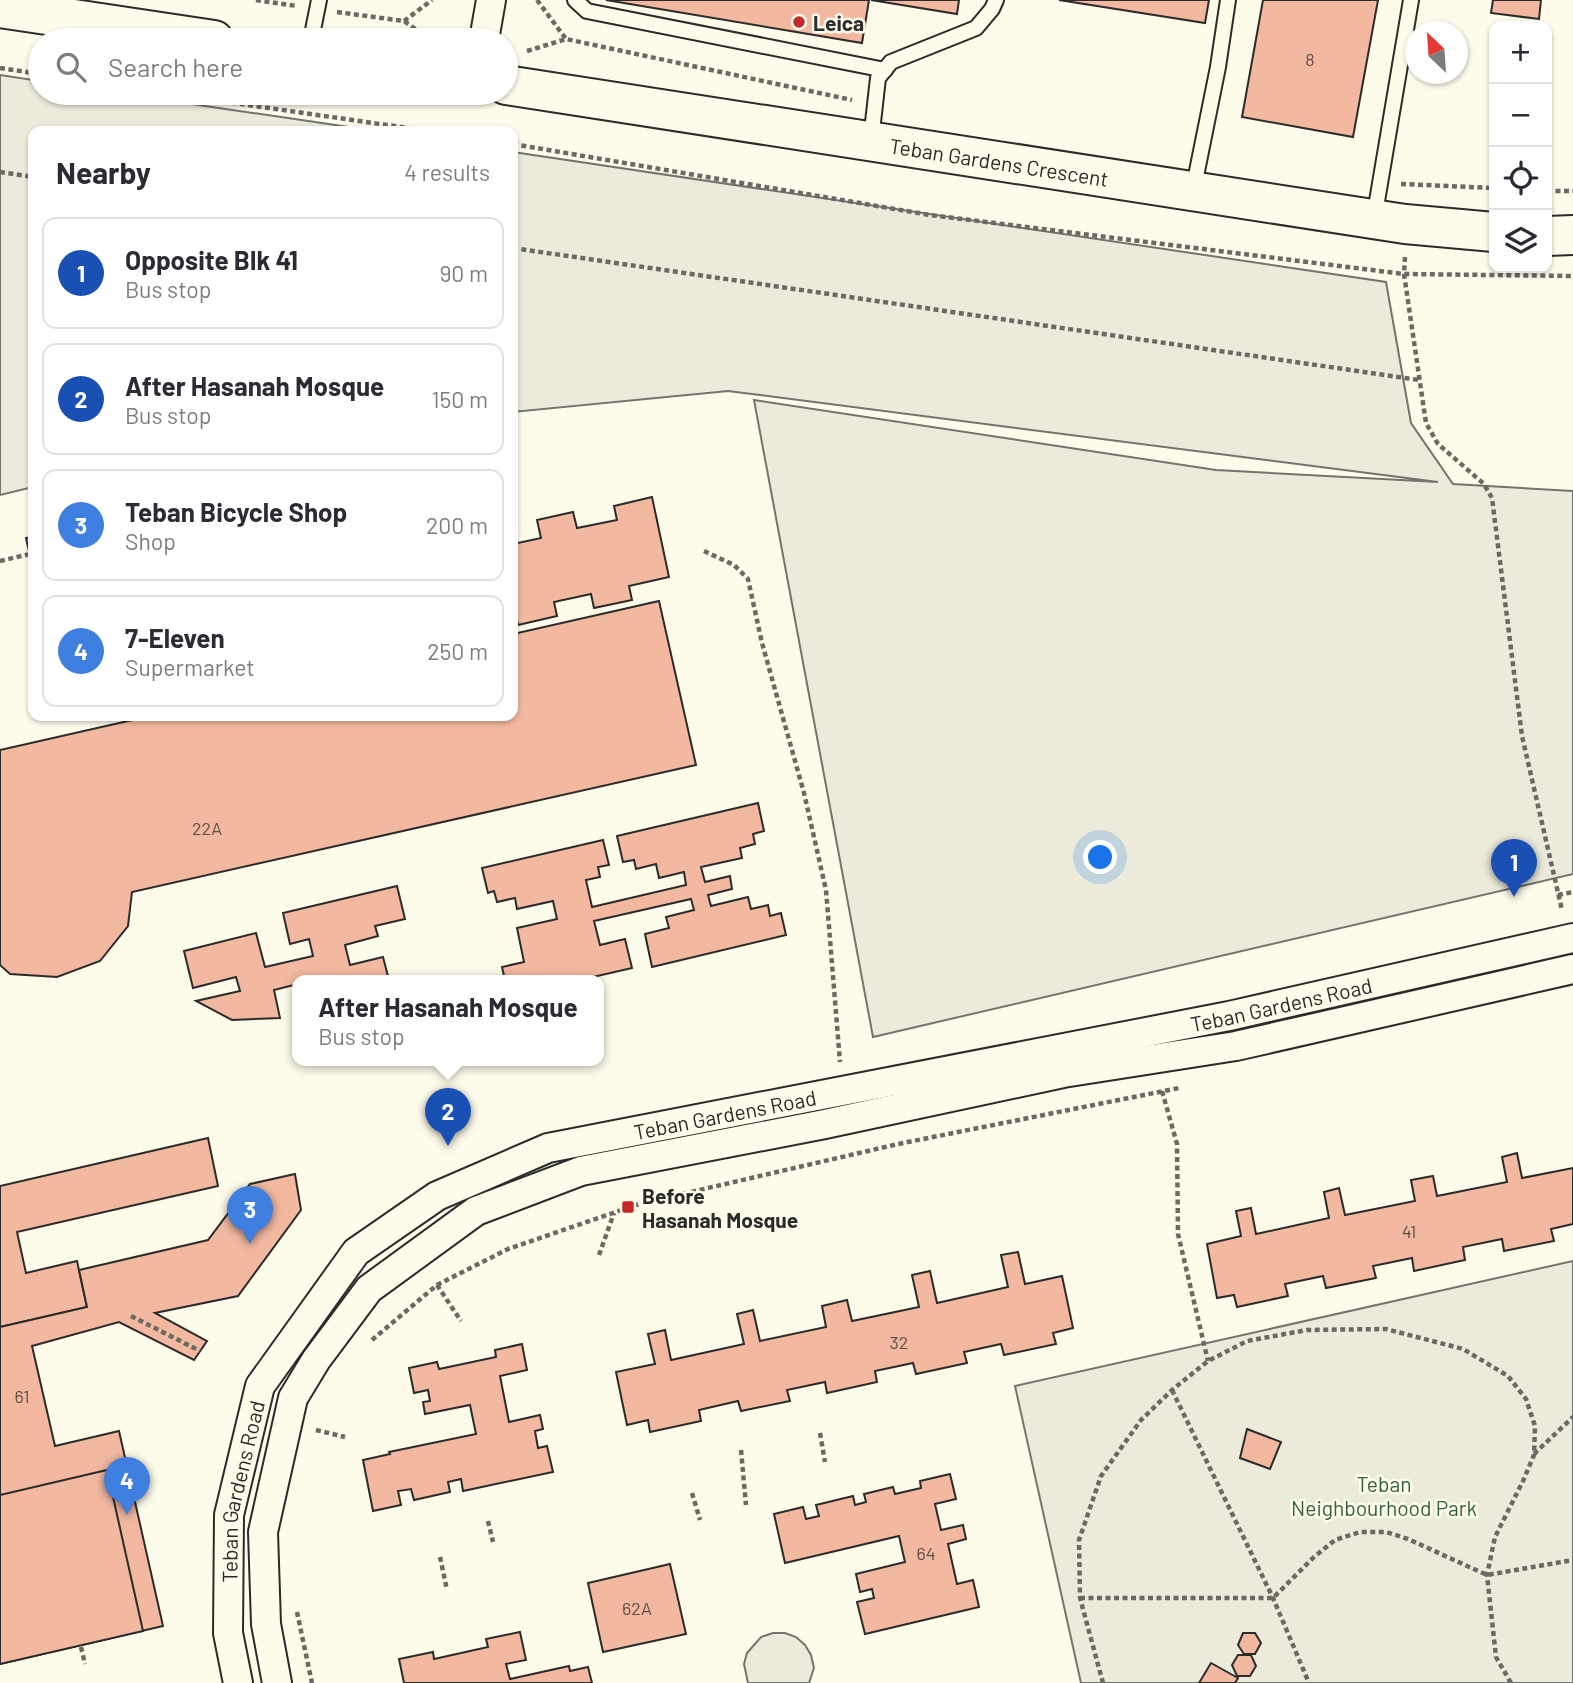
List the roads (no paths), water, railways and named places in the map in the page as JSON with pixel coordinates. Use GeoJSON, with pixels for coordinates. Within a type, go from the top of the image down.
{"type":"FeatureCollection","features":[{"type":"Feature","properties":{"kind":"street"},"geometry":{"type":"LineString","coordinates":[[486,28],[491,0]]}},
{"type":"Feature","properties":{"kind":"street"},"geometry":{"type":"LineString","coordinates":[[4,6],[141,28]]}},
{"type":"Feature","properties":{"kind":"street","name":"Teban Gardens Crescent"},"geometry":{"type":"LineString","coordinates":[[518,69],[871,143],[1193,192],[1386,209],[1489,231]]}},
{"type":"Feature","properties":{"kind":"street"},"geometry":{"type":"LineString","coordinates":[[1552,236],[1573,236]]}},
{"type":"Feature","properties":{"kind":"street","name":"Teban Gardens Road"},"geometry":{"type":"LineString","coordinates":[[238,1683],[228,1633],[229,1515],[260,1386],[356,1252],[437,1196],[548,1148],[1229,1016],[1571,938]]}},
{"type":"Feature","properties":{"kind":"street","name":"Teban Gardens Road"},"geometry":{"type":"LineString","coordinates":[[277,1683],[266,1623],[263,1532],[293,1398],[316,1360],[369,1289],[476,1210],[581,1171],[825,1124],[1063,1073],[1236,1046],[1573,969]]}},
{"type":"Feature","properties":{"kind":"street"},"geometry":{"type":"LineString","coordinates":[[1229,1016],[1236,1046]]}},
{"type":"Feature","properties":{"kind":"lane"},"geometry":{"type":"LineString","coordinates":[[575,0],[587,10],[885,70]]}},
{"type":"Feature","properties":{"kind":"lane"},"geometry":{"type":"LineString","coordinates":[[871,143],[878,78],[891,62],[976,28],[996,0]]}},
{"type":"Feature","properties":{"kind":"lane"},"geometry":{"type":"LineString","coordinates":[[1193,192],[1218,67],[1228,0]]}},
{"type":"Feature","properties":{"kind":"lane"},"geometry":{"type":"LineString","coordinates":[[1386,209],[1411,0]]}},
{"type":"Feature","properties":{"kind":"lane"},"geometry":{"type":"LineString","coordinates":[[313,28],[318,4]]}},
{"type":"Feature","properties":{"kind":"place","name":"Leica"},"geometry":{"type":"Point","coordinates":[799,22]}},
{"type":"Feature","properties":{"kind":"place","name":"Opposite Blk 41"},"geometry":{"type":"Point","coordinates":[1514,897]}},
{"type":"Feature","properties":{"kind":"place","name":"After Hasanah Mosque"},"geometry":{"type":"Point","coordinates":[448,1146]}},
{"type":"Feature","properties":{"kind":"place","name":"Before Hasanah Mosque"},"geometry":{"type":"Point","coordinates":[628,1207]}},
{"type":"Feature","properties":{"kind":"place","name":"Teban Bicycle Shop"},"geometry":{"type":"Point","coordinates":[250,1244]}},
{"type":"Feature","properties":{"kind":"place","name":"7-Eleven"},"geometry":{"type":"Point","coordinates":[127,1515]}},
{"type":"Feature","properties":{"kind":"park label","name":"Teban Neighbourhood Park"},"geometry":{"type":"Point","coordinates":[1384,1495]}}]}
